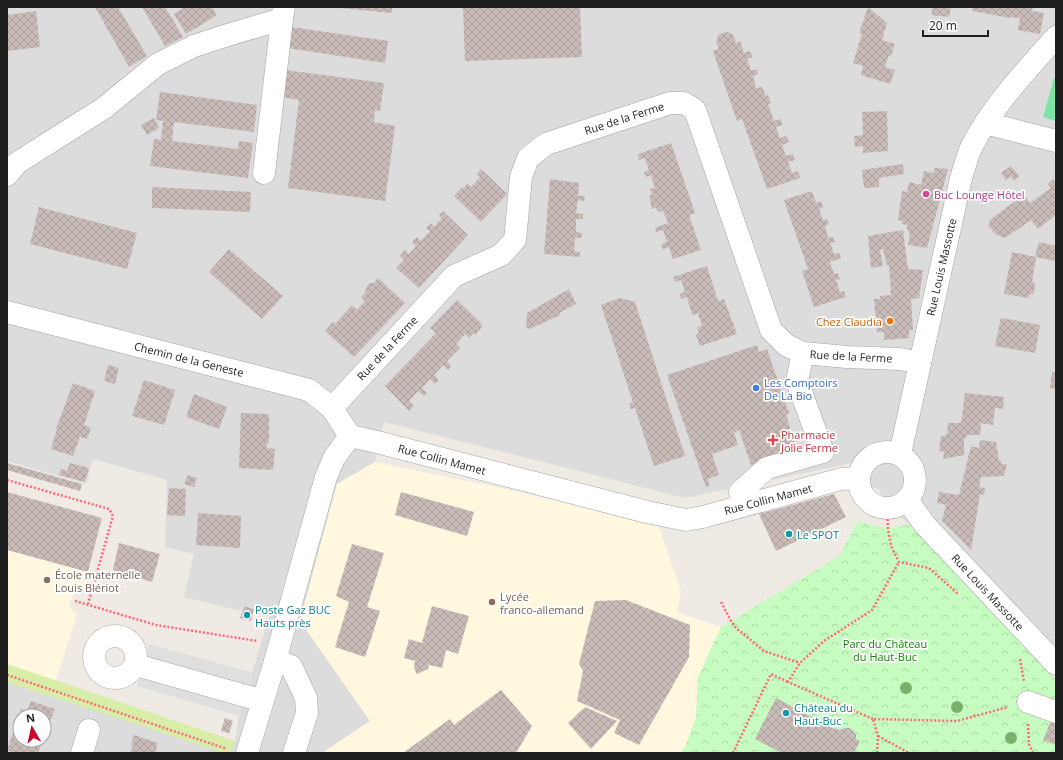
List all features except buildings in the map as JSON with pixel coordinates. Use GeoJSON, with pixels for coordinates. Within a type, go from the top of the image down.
{"type":"FeatureCollection","features":[{"type":"Feature","properties":{"kind":"street"},"geometry":{"type":"LineString","coordinates":[[7,176],[17,163],[104,108],[158,64],[194,46],[283,13],[264,173]]}},
{"type":"Feature","properties":{"kind":"street","name":"Rue Louis Massotte"},"geometry":{"type":"LineString","coordinates":[[900,454],[961,178],[971,147],[1010,88],[1056,37]]}},
{"type":"Feature","properties":{"kind":"street","name":"Rue de la Ferme"},"geometry":{"type":"LineString","coordinates":[[332,408],[454,276],[501,255],[515,240],[521,177],[528,158],[546,144],[670,103],[684,103],[694,110],[772,330],[786,345],[803,353],[847,357],[900,358],[920,363]]}},
{"type":"Feature","properties":{"kind":"street"},"geometry":{"type":"LineString","coordinates":[[986,123],[1056,141]]}},
{"type":"Feature","properties":{"kind":"street","name":"Chemin de la Geneste"},"geometry":{"type":"LineString","coordinates":[[7,312],[310,390],[332,408],[350,436]]}},
{"type":"Feature","properties":{"kind":"street"},"geometry":{"type":"LineString","coordinates":[[742,506],[740,492],[767,468],[822,452],[797,382],[803,353]]}},
{"type":"Feature","properties":{"kind":"street"},"geometry":{"type":"LineString","coordinates":[[240,752],[263,701],[326,477],[334,458],[350,436]]}},
{"type":"Feature","properties":{"kind":"street","name":"Rue Collin Mamet"},"geometry":{"type":"LineString","coordinates":[[350,436],[663,516],[686,520],[841,479],[859,478]]}},
{"type":"Feature","properties":{"kind":"street"},"geometry":{"type":"LineString","coordinates":[[882,452],[900,454],[908,460],[913,467],[916,476],[912,493],[897,504],[879,506],[871,503],[862,491],[859,478],[864,465],[873,455],[882,452]]}},
{"type":"Feature","properties":{"kind":"street","name":"Rue Louis Massotte"},"geometry":{"type":"LineString","coordinates":[[897,504],[925,525],[1056,664]]}},
{"type":"Feature","properties":{"kind":"street"},"geometry":{"type":"LineString","coordinates":[[277,654],[291,666],[306,698],[307,713],[294,753]]}},
{"type":"Feature","properties":{"kind":"street"},"geometry":{"type":"LineString","coordinates":[[136,665],[263,701]]}},
{"type":"Feature","properties":{"kind":"street"},"geometry":{"type":"LineString","coordinates":[[1028,702],[1056,712]]}},
{"type":"Feature","properties":{"kind":"street"},"geometry":{"type":"LineString","coordinates":[[82,753],[89,730]]}},
{"type":"Feature","properties":{"kind":"path"},"geometry":{"type":"LineString","coordinates":[[7,480],[109,509],[113,516],[88,604]]}},
{"type":"Feature","properties":{"kind":"path"},"geometry":{"type":"LineString","coordinates":[[897,504],[888,529],[891,546],[899,562]]}},
{"type":"Feature","properties":{"kind":"path"},"geometry":{"type":"LineString","coordinates":[[899,562],[929,568],[963,599]]}},
{"type":"Feature","properties":{"kind":"path"},"geometry":{"type":"LineString","coordinates":[[788,682],[800,663],[824,641],[872,610],[899,562]]}},
{"type":"Feature","properties":{"kind":"path"},"geometry":{"type":"LineString","coordinates":[[75,601],[156,625],[266,643],[277,654]]}},
{"type":"Feature","properties":{"kind":"path"},"geometry":{"type":"LineString","coordinates":[[721,602],[736,628],[764,651],[800,663]]}},
{"type":"Feature","properties":{"kind":"path"},"geometry":{"type":"LineString","coordinates":[[733,753],[771,674],[873,719],[957,721],[1028,702],[1020,658]]}},
{"type":"Feature","properties":{"kind":"path"},"geometry":{"type":"LineString","coordinates":[[7,675],[240,752]]}},
{"type":"Feature","properties":{"kind":"path"},"geometry":{"type":"LineString","coordinates":[[873,719],[878,736],[877,753]]}},
{"type":"Feature","properties":{"kind":"path"},"geometry":{"type":"LineString","coordinates":[[878,736],[909,753]]}},
{"type":"Feature","properties":{"kind":"shaded area"},"geometry":{"type":"Polygon","coordinates":[[[7,7],[1056,7],[1056,671],[888,504],[879,490],[869,485],[857,462],[685,498],[384,422],[375,462],[337,484],[300,621],[370,721],[322,753],[7,753],[7,665],[235,741],[239,716],[270,613],[243,605],[241,611],[184,597],[194,554],[165,547],[167,480],[93,459],[86,484],[7,461],[7,7]]]}},
{"type":"Feature","properties":{"kind":"shaded area","name":"Lycée franco-allemand"},"geometry":{"type":"Polygon","coordinates":[[[375,462],[524,493],[659,527],[681,592],[677,612],[721,627],[698,677],[696,717],[686,745],[681,753],[322,753],[370,721],[300,621],[337,484],[375,462]]]}},
{"type":"Feature","properties":{"kind":"shaded area","name":"École maternelle Louis Blériot"},"geometry":{"type":"Polygon","coordinates":[[[7,492],[102,518],[85,588],[75,590],[69,607],[77,614],[56,681],[7,665],[7,492]]]}},
{"type":"Feature","properties":{"kind":"shaded area"},"geometry":{"type":"Polygon","coordinates":[[[149,644],[253,673],[239,716],[137,686],[149,644]]]}},
{"type":"Feature","properties":{"kind":"green space"},"geometry":{"type":"Polygon","coordinates":[[[1054,78],[1056,78],[1056,121],[1043,117],[1054,78]]]}},
{"type":"Feature","properties":{"kind":"green space","name":"Parc du Château du Haut-Buc"},"geometry":{"type":"Polygon","coordinates":[[[858,521],[888,529],[909,524],[1056,680],[1056,753],[681,753],[686,745],[696,717],[698,677],[721,627],[839,556],[858,521]]]}},
{"type":"Feature","properties":{"kind":"green space"},"geometry":{"type":"Polygon","coordinates":[[[7,664],[235,741],[231,753],[224,753],[7,682],[7,664]]]}},
{"type":"Feature","properties":{"kind":"place","name":"Buc Lounge Hôtel"},"geometry":{"type":"Point","coordinates":[926,194]}},
{"type":"Feature","properties":{"kind":"place","name":"Chez Claudia"},"geometry":{"type":"Point","coordinates":[890,321]}},
{"type":"Feature","properties":{"kind":"place","name":"Les Comptoirs De La Bio"},"geometry":{"type":"Point","coordinates":[756,388]}},
{"type":"Feature","properties":{"kind":"place","name":"Pharmacie Jolie Ferme"},"geometry":{"type":"Point","coordinates":[773,440]}},
{"type":"Feature","properties":{"kind":"place","name":"Le SPOT"},"geometry":{"type":"Point","coordinates":[789,534]}},
{"type":"Feature","properties":{"kind":"place","name":"École maternelle Louis Blériot"},"geometry":{"type":"Point","coordinates":[47,580]}},
{"type":"Feature","properties":{"kind":"place","name":"Lycée franco-allemand"},"geometry":{"type":"Point","coordinates":[492,602]}},
{"type":"Feature","properties":{"kind":"place","name":"Poste Gaz BUC Hauts près"},"geometry":{"type":"Point","coordinates":[247,615]}},
{"type":"Feature","properties":{"kind":"place","name":"Château du Haut-Buc"},"geometry":{"type":"Point","coordinates":[786,713]}}]}
